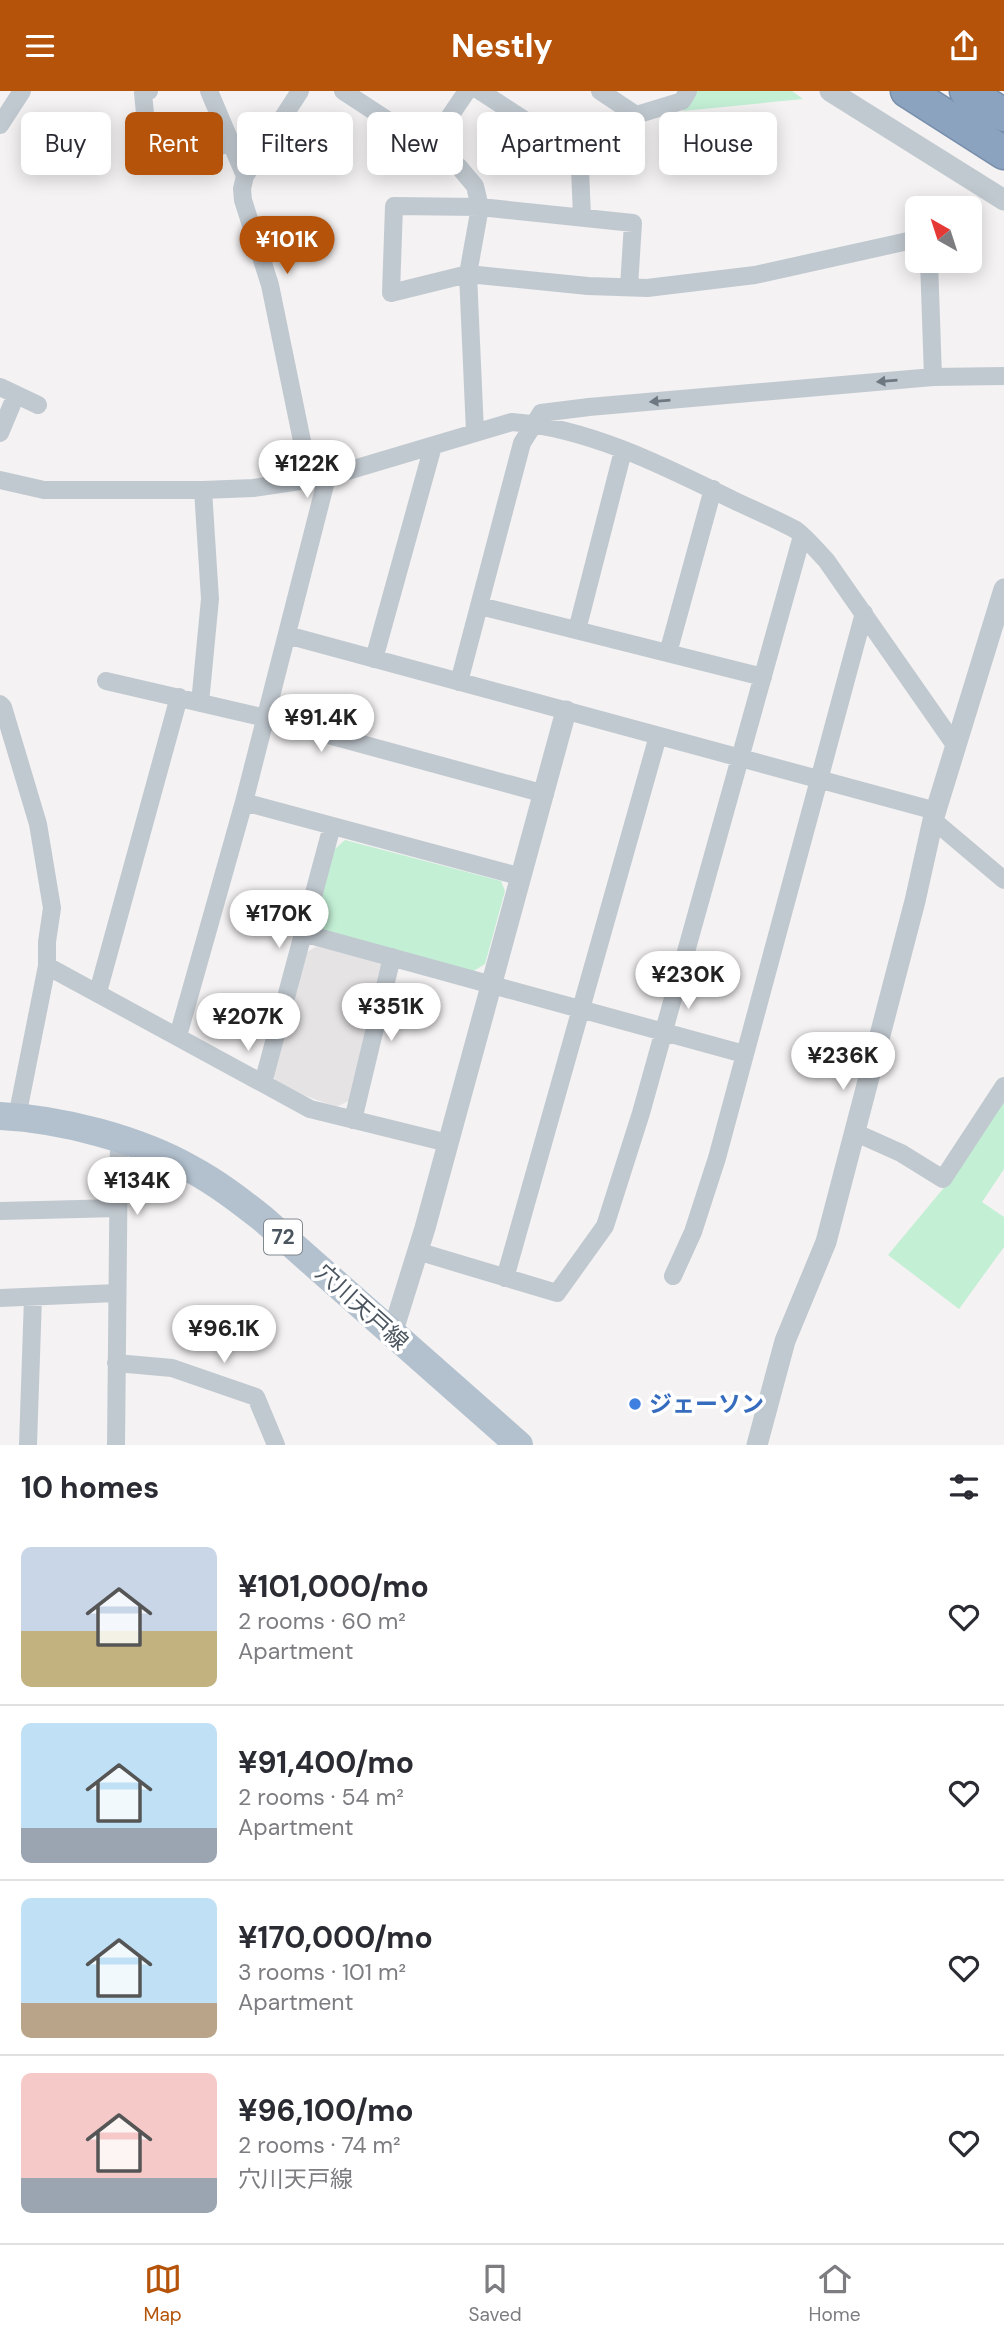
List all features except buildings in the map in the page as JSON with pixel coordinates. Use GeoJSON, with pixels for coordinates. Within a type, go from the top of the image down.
{"type":"FeatureCollection","features":[{"type":"Feature","properties":{"kind":"highway"},"geometry":{"type":"LineString","coordinates":[[907,91],[1004,153]]}},
{"type":"Feature","properties":{"kind":"highway"},"geometry":{"type":"LineString","coordinates":[[967,91],[1004,115]]}},
{"type":"Feature","properties":{"kind":"main road","name":"穴川天戸線"},"geometry":{"type":"LineString","coordinates":[[8,1117],[90,1131],[119,1140],[155,1152],[221,1187],[262,1218],[519,1445]]}},
{"type":"Feature","properties":{"kind":"street"},"geometry":{"type":"LineString","coordinates":[[0,125],[22,91]]}},
{"type":"Feature","properties":{"kind":"street"},"geometry":{"type":"LineString","coordinates":[[149,91],[143,93],[150,165],[230,143]]}},
{"type":"Feature","properties":{"kind":"street"},"geometry":{"type":"LineString","coordinates":[[209,91],[245,176]]}},
{"type":"Feature","properties":{"kind":"street"},"geometry":{"type":"LineString","coordinates":[[178,1036],[244,802],[287,635],[319,479],[270,285],[243,200],[242,189],[245,176],[300,91]]}},
{"type":"Feature","properties":{"kind":"street"},"geometry":{"type":"LineString","coordinates":[[343,91],[375,112]]}},
{"type":"Feature","properties":{"kind":"street"},"geometry":{"type":"LineString","coordinates":[[453,112],[467,91]]}},
{"type":"Feature","properties":{"kind":"street"},"geometry":{"type":"LineString","coordinates":[[480,91],[512,112]]}},
{"type":"Feature","properties":{"kind":"street"},"geometry":{"type":"LineString","coordinates":[[600,91],[632,112]]}},
{"type":"Feature","properties":{"kind":"street"},"geometry":{"type":"LineString","coordinates":[[645,112],[682,101],[688,91]]}},
{"type":"Feature","properties":{"kind":"street"},"geometry":{"type":"LineString","coordinates":[[830,91],[1004,200]]}},
{"type":"Feature","properties":{"kind":"street"},"geometry":{"type":"LineString","coordinates":[[463,172],[475,186],[480,207],[468,274],[475,432]]}},
{"type":"Feature","properties":{"kind":"street"},"geometry":{"type":"LineString","coordinates":[[580,175],[582,217]]}},
{"type":"Feature","properties":{"kind":"street"},"geometry":{"type":"LineString","coordinates":[[629,287],[633,223],[480,207],[394,206],[391,293],[468,274],[588,286],[648,288],[755,275],[905,242]]}},
{"type":"Feature","properties":{"kind":"street"},"geometry":{"type":"LineString","coordinates":[[929,273],[933,377]]}},
{"type":"Feature","properties":{"kind":"street"},"geometry":{"type":"LineString","coordinates":[[459,682],[522,443],[541,413],[933,377],[1004,376]]}},
{"type":"Feature","properties":{"kind":"street"},"geometry":{"type":"LineString","coordinates":[[0,433],[8,391],[38,405]]}},
{"type":"Feature","properties":{"kind":"street"},"geometry":{"type":"LineString","coordinates":[[0,480],[44,490],[253,488],[319,479],[512,422],[580,435],[713,489],[802,536],[826,560],[955,745]]}},
{"type":"Feature","properties":{"kind":"street"},"geometry":{"type":"LineString","coordinates":[[374,659],[433,446]]}},
{"type":"Feature","properties":{"kind":"street"},"geometry":{"type":"LineString","coordinates":[[577,630],[623,451]]}},
{"type":"Feature","properties":{"kind":"street"},"geometry":{"type":"LineString","coordinates":[[668,653],[713,489]]}},
{"type":"Feature","properties":{"kind":"street"},"geometry":{"type":"LineString","coordinates":[[200,703],[210,599],[203,490]]}},
{"type":"Feature","properties":{"kind":"street"},"geometry":{"type":"LineString","coordinates":[[417,1251],[557,1293],[605,1226],[641,1113],[802,536]]}},
{"type":"Feature","properties":{"kind":"street"},"geometry":{"type":"LineString","coordinates":[[757,1445],[785,1341],[826,1243],[935,816],[1004,589]]}},
{"type":"Feature","properties":{"kind":"street"},"geometry":{"type":"LineString","coordinates":[[480,606],[763,677]]}},
{"type":"Feature","properties":{"kind":"street"},"geometry":{"type":"LineString","coordinates":[[673,1276],[693,1232],[717,1158],[864,614]]}},
{"type":"Feature","properties":{"kind":"street"},"geometry":{"type":"LineString","coordinates":[[287,635],[820,780],[935,816],[1004,880]]}},
{"type":"Feature","properties":{"kind":"street"},"geometry":{"type":"LineString","coordinates":[[106,681],[265,718],[545,794]]}},
{"type":"Feature","properties":{"kind":"street"},"geometry":{"type":"LineString","coordinates":[[98,992],[178,697]]}},
{"type":"Feature","properties":{"kind":"street"},"geometry":{"type":"LineString","coordinates":[[0,704],[38,824],[52,908],[47,941],[47,966],[8,1117]]}},
{"type":"Feature","properties":{"kind":"street"},"geometry":{"type":"LineString","coordinates":[[392,1334],[448,1143],[566,711]]}},
{"type":"Feature","properties":{"kind":"street"},"geometry":{"type":"LineString","coordinates":[[505,1278],[657,736]]}},
{"type":"Feature","properties":{"kind":"street"},"geometry":{"type":"LineString","coordinates":[[244,802],[522,877]]}},
{"type":"Feature","properties":{"kind":"street"},"geometry":{"type":"LineString","coordinates":[[263,1083],[332,826]]}},
{"type":"Feature","properties":{"kind":"street"},"geometry":{"type":"LineString","coordinates":[[303,933],[744,1053]]}},
{"type":"Feature","properties":{"kind":"street"},"geometry":{"type":"LineString","coordinates":[[353,1120],[392,957]]}},
{"type":"Feature","properties":{"kind":"street"},"geometry":{"type":"LineString","coordinates":[[47,966],[310,1109],[448,1143]]}},
{"type":"Feature","properties":{"kind":"street"},"geometry":{"type":"LineString","coordinates":[[855,1132],[901,1153],[943,1179],[1004,1086]]}},
{"type":"Feature","properties":{"kind":"street"},"geometry":{"type":"LineString","coordinates":[[116,1445],[119,1140]]}},
{"type":"Feature","properties":{"kind":"street"},"geometry":{"type":"LineString","coordinates":[[0,1211],[118,1208]]}},
{"type":"Feature","properties":{"kind":"street"},"geometry":{"type":"LineString","coordinates":[[0,1298],[116,1293]]}},
{"type":"Feature","properties":{"kind":"street"},"geometry":{"type":"LineString","coordinates":[[28,1445],[33,1297]]}},
{"type":"Feature","properties":{"kind":"street"},"geometry":{"type":"LineString","coordinates":[[116,1363],[172,1368],[256,1397],[276,1445]]}},
{"type":"Feature","properties":{"kind":"shaded area"},"geometry":{"type":"Polygon","coordinates":[[[317,946],[379,962],[386,971],[351,1100],[336,1107],[279,1086],[273,1076],[307,952],[317,946]]]}},
{"type":"Feature","properties":{"kind":"green space"},"geometry":{"type":"Polygon","coordinates":[[[693,91],[792,91],[803,99],[683,111],[693,91]]]}},
{"type":"Feature","properties":{"kind":"green space"},"geometry":{"type":"Polygon","coordinates":[[[345,840],[501,881],[505,891],[485,964],[472,972],[323,934],[313,920],[335,849],[345,840]]]}},
{"type":"Feature","properties":{"kind":"green space"},"geometry":{"type":"Polygon","coordinates":[[[1004,1095],[1004,1169],[982,1202],[1004,1217],[1004,1247],[959,1309],[888,1255],[947,1184],[1004,1095]]]}},
{"type":"Feature","properties":{"kind":"place","name":"ジェーソン"},"geometry":{"type":"Point","coordinates":[635,1404]}}]}
